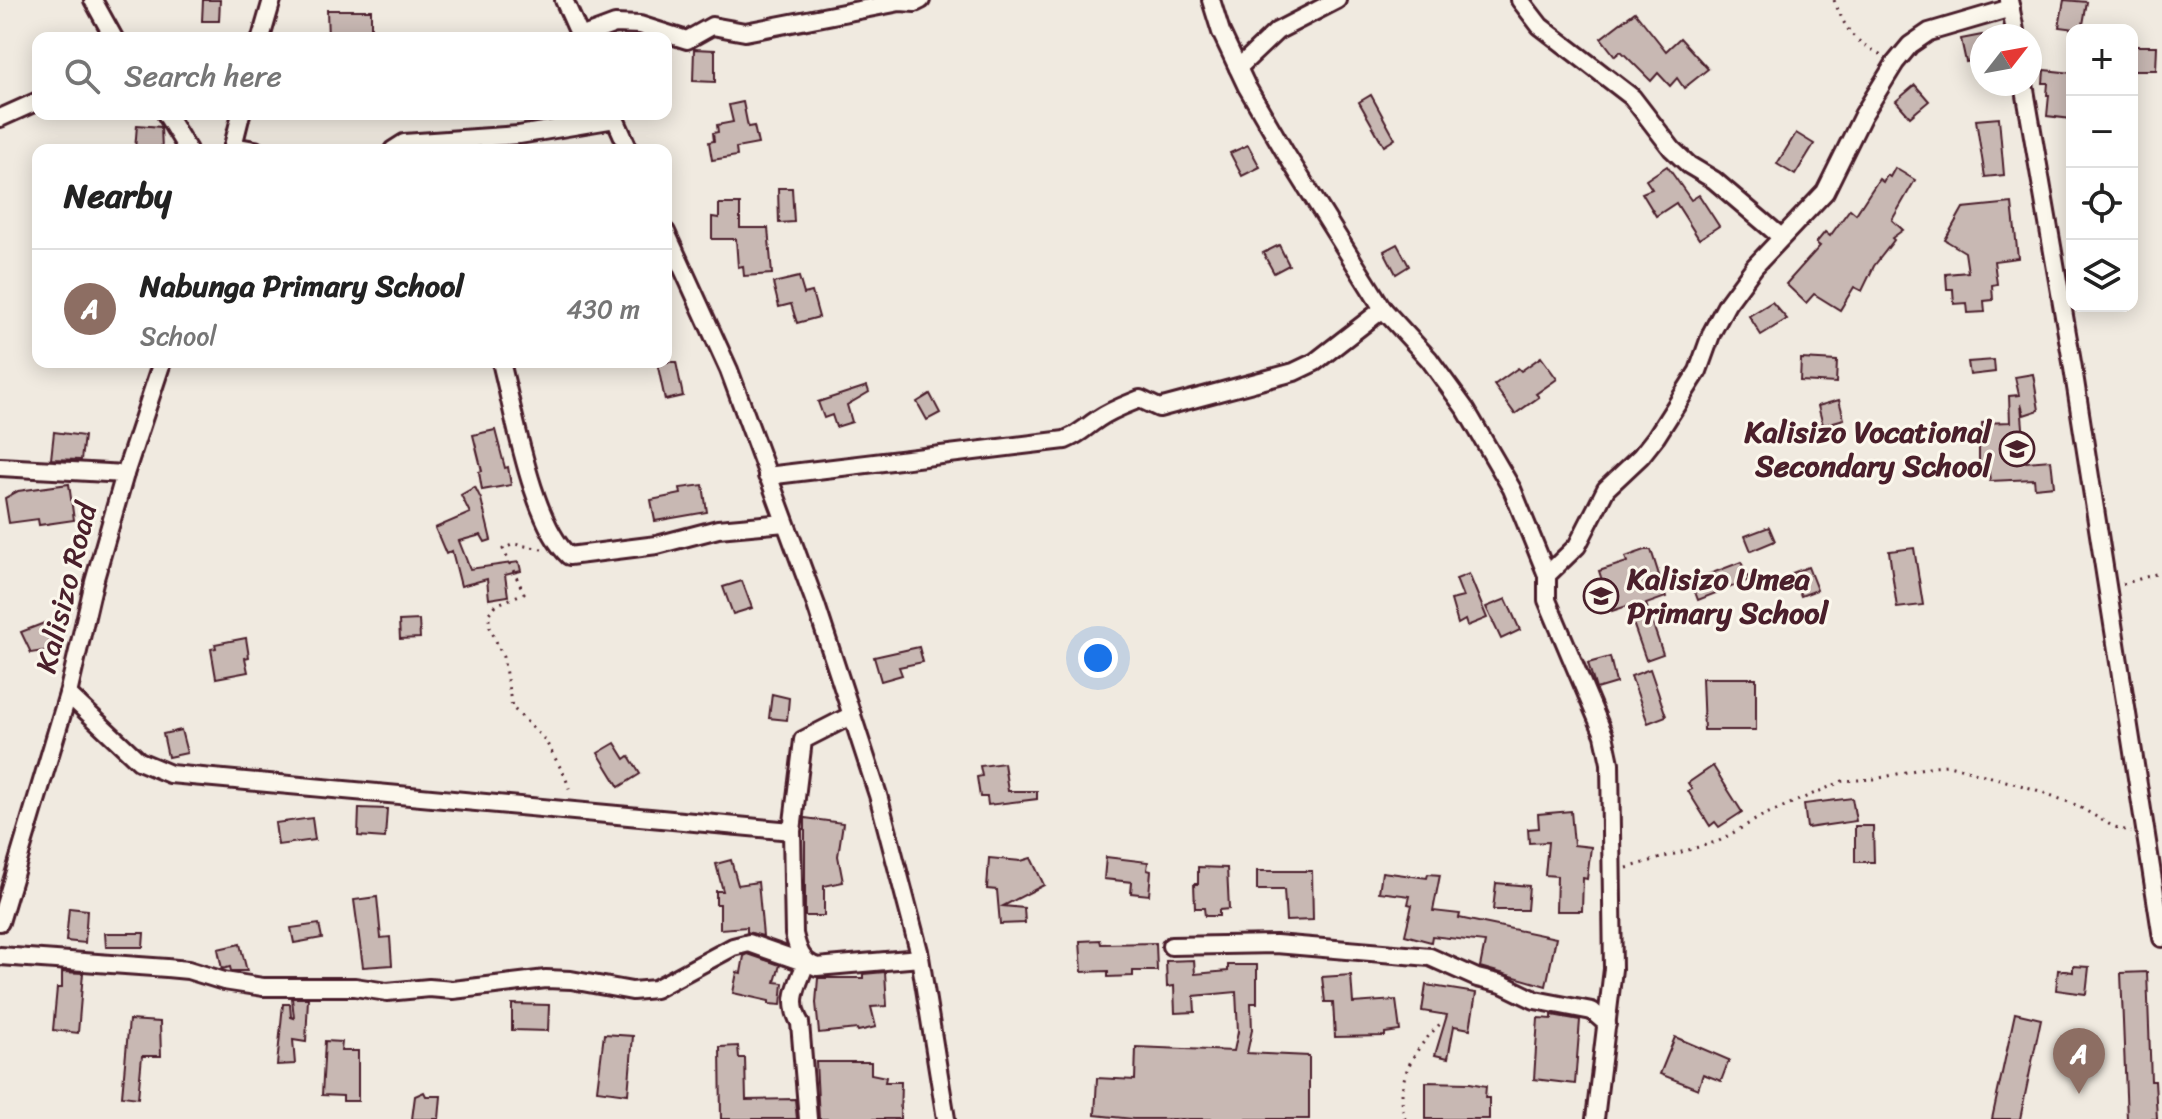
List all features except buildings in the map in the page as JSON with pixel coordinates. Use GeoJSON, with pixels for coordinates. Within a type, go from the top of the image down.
{"type":"FeatureCollection","features":[{"type":"Feature","properties":{"kind":"street"},"geometry":{"type":"LineString","coordinates":[[93,0],[111,32]]}},
{"type":"Feature","properties":{"kind":"street"},"geometry":{"type":"LineString","coordinates":[[263,32],[272,0]]}},
{"type":"Feature","properties":{"kind":"street"},"geometry":{"type":"LineString","coordinates":[[564,0],[578,32]]}},
{"type":"Feature","properties":{"kind":"street"},"geometry":{"type":"LineString","coordinates":[[672,35],[687,40],[712,26],[745,32],[921,0]]}},
{"type":"Feature","properties":{"kind":"street"},"geometry":{"type":"LineString","coordinates":[[1211,0],[1221,32],[1238,68],[1286,154],[1383,309],[1429,359],[1466,410],[1512,489],[1547,575],[1547,600],[1604,735],[1610,763],[1613,969],[1595,1119]]}},
{"type":"Feature","properties":{"kind":"street"},"geometry":{"type":"LineString","coordinates":[[1238,68],[1277,31],[1337,0]]}},
{"type":"Feature","properties":{"kind":"street"},"geometry":{"type":"LineString","coordinates":[[1520,0],[1540,26],[1632,97],[1672,149],[1689,165],[1714,180],[1781,237]]}},
{"type":"Feature","properties":{"kind":"street"},"geometry":{"type":"LineString","coordinates":[[1547,575],[1577,546],[1606,489],[1656,437],[1698,371],[1712,332],[1727,304],[1755,266],[1825,192],[1863,115],[1895,63],[1910,45],[1929,32],[2010,3],[2014,24]]}},
{"type":"Feature","properties":{"kind":"street"},"geometry":{"type":"LineString","coordinates":[[593,32],[615,24],[640,25],[662,32]]}},
{"type":"Feature","properties":{"kind":"street"},"geometry":{"type":"LineString","coordinates":[[2026,96],[2109,591],[2162,938]]}},
{"type":"Feature","properties":{"kind":"street"},"geometry":{"type":"LineString","coordinates":[[0,118],[32,104]]}},
{"type":"Feature","properties":{"kind":"street"},"geometry":{"type":"LineString","coordinates":[[170,120],[184,144]]}},
{"type":"Feature","properties":{"kind":"street"},"geometry":{"type":"LineString","coordinates":[[233,144],[239,120]]}},
{"type":"Feature","properties":{"kind":"street"},"geometry":{"type":"LineString","coordinates":[[402,144],[519,135],[594,120]]}},
{"type":"Feature","properties":{"kind":"street"},"geometry":{"type":"LineString","coordinates":[[616,120],[626,144]]}},
{"type":"Feature","properties":{"kind":"street"},"geometry":{"type":"LineString","coordinates":[[672,245],[729,370],[816,605],[882,808],[920,958],[946,1119]]}},
{"type":"Feature","properties":{"kind":"street"},"geometry":{"type":"LineString","coordinates":[[767,476],[1065,440],[1083,433],[1095,420],[1140,399],[1159,408],[1294,372],[1315,362],[1383,309]]}},
{"type":"Feature","properties":{"kind":"street","name":"Kalisizo Road"},"geometry":{"type":"LineString","coordinates":[[0,922],[68,694],[94,582],[125,474],[160,368]]}},
{"type":"Feature","properties":{"kind":"street"},"geometry":{"type":"LineString","coordinates":[[503,368],[535,491],[558,546],[569,556],[657,545],[718,529],[785,523]]}},
{"type":"Feature","properties":{"kind":"street"},"geometry":{"type":"LineString","coordinates":[[0,467],[125,474]]}},
{"type":"Feature","properties":{"kind":"street"},"geometry":{"type":"LineString","coordinates":[[68,694],[139,761],[170,774],[792,831]]}},
{"type":"Feature","properties":{"kind":"street"},"geometry":{"type":"LineString","coordinates":[[806,963],[798,950],[794,934],[792,831],[803,740],[852,715]]}},
{"type":"Feature","properties":{"kind":"street"},"geometry":{"type":"LineString","coordinates":[[0,956],[188,970],[224,981],[263,987],[355,987],[387,992],[429,988],[453,990],[546,979],[642,991],[655,989],[733,947],[749,943],[817,967],[920,958]]}},
{"type":"Feature","properties":{"kind":"street"},"geometry":{"type":"LineString","coordinates":[[1171,946],[1276,944],[1430,957],[1535,1000],[1592,1011],[1607,1024]]}},
{"type":"Feature","properties":{"kind":"street"},"geometry":{"type":"LineString","coordinates":[[806,963],[793,1001],[793,1011],[800,1023],[808,1119]]}},
{"type":"Feature","properties":{"kind":"path"},"geometry":{"type":"LineString","coordinates":[[1834,0],[1851,36],[1895,63]]}},
{"type":"Feature","properties":{"kind":"path"},"geometry":{"type":"LineString","coordinates":[[569,556],[525,544],[514,544],[503,549],[524,593],[496,605],[489,613],[489,625],[503,657],[512,707],[545,740],[565,776],[578,811]]}},
{"type":"Feature","properties":{"kind":"path"},"geometry":{"type":"LineString","coordinates":[[2109,591],[2133,579],[2162,572]]}},
{"type":"Feature","properties":{"kind":"path"},"geometry":{"type":"LineString","coordinates":[[1612,872],[1719,841],[1762,816],[1843,781],[1875,779],[1933,766],[1949,765],[2034,789],[2076,805],[2125,832],[2146,834]]}},
{"type":"Feature","properties":{"kind":"path"},"geometry":{"type":"LineString","coordinates":[[1405,1119],[1403,1090],[1409,1061],[1420,1044],[1443,1021]]}},
{"type":"Feature","properties":{"kind":"place","name":"Kalisizo Vocational Secondary School"},"geometry":{"type":"Point","coordinates":[2017,449]}},
{"type":"Feature","properties":{"kind":"place","name":"Kalisizo Umea Primary School"},"geometry":{"type":"Point","coordinates":[1601,596]}},
{"type":"Feature","properties":{"kind":"place","name":"Nabunga Primary School"},"geometry":{"type":"Point","coordinates":[2079,1094]}}]}
